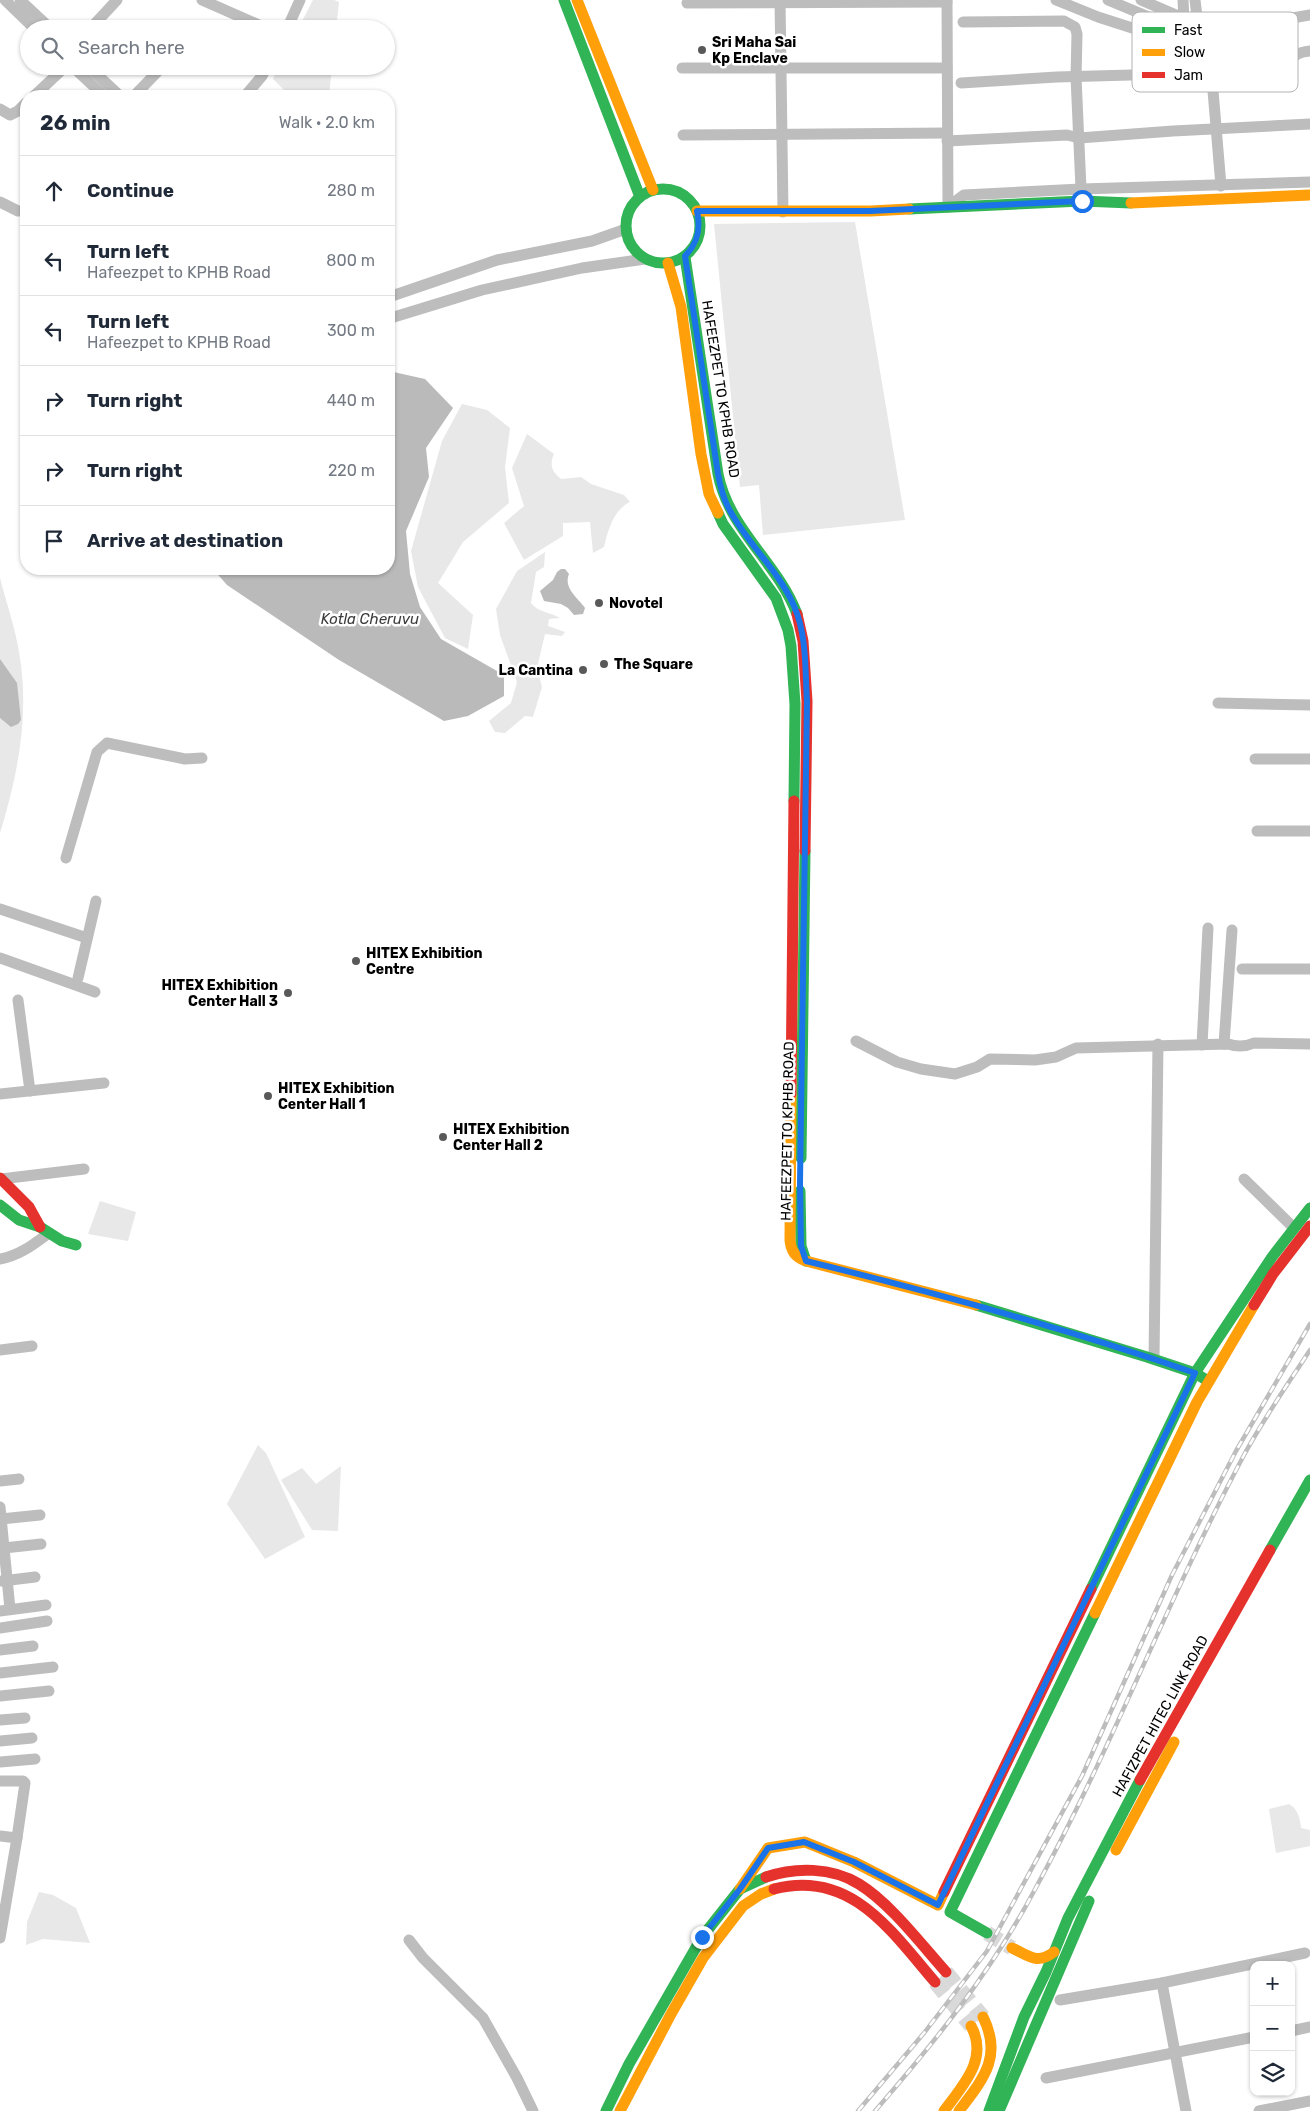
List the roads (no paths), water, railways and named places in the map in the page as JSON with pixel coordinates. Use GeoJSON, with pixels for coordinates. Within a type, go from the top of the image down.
{"type":"FeatureCollection","features":[{"type":"Feature","properties":{"kind":"main road"},"geometry":{"type":"LineString","coordinates":[[564,0],[640,197]]}},
{"type":"Feature","properties":{"kind":"main road"},"geometry":{"type":"LineString","coordinates":[[577,0],[653,190]]}},
{"type":"Feature","properties":{"kind":"main road"},"geometry":{"type":"LineString","coordinates":[[1195,186],[1196,200]]}},
{"type":"Feature","properties":{"kind":"main road"},"geometry":{"type":"LineString","coordinates":[[663,189],[683,195],[691,202],[697,211],[699,220],[698,236],[694,246],[685,256],[668,263],[656,263],[645,259],[632,246],[626,229],[627,217],[632,206],[640,197],[653,190],[663,189]]}},
{"type":"Feature","properties":{"kind":"main road"},"geometry":{"type":"LineString","coordinates":[[697,211],[783,212],[1082,201],[1147,203],[1310,194]]}},
{"type":"Feature","properties":{"kind":"main road","name":"HAFEEZPET TO KPHB ROAD"},"geometry":{"type":"LineString","coordinates":[[685,256],[722,492],[726,505],[738,525],[786,590],[795,608],[804,646],[807,701],[800,1193],[801,1246],[806,1261]]}},
{"type":"Feature","properties":{"kind":"main road"},"geometry":{"type":"LineString","coordinates":[[668,263],[684,325],[701,454],[709,494],[723,524],[776,598],[788,630],[791,646],[794,714],[790,1229],[793,1252],[800,1259],[806,1261],[924,1290],[1062,1330],[1195,1373],[1208,1381]]}},
{"type":"Feature","properties":{"kind":"main road"},"geometry":{"type":"LineString","coordinates":[[0,1179],[28,1207],[44,1230]]}},
{"type":"Feature","properties":{"kind":"main road"},"geometry":{"type":"LineString","coordinates":[[0,1204],[19,1220],[44,1230],[62,1241],[76,1245]]}},
{"type":"Feature","properties":{"kind":"main road"},"geometry":{"type":"LineString","coordinates":[[606,2111],[702,1937],[740,1889],[768,1848],[804,1842],[854,1862],[938,1905],[1195,1373],[1272,1257],[1310,1208]]}},
{"type":"Feature","properties":{"kind":"main road"},"geometry":{"type":"LineString","coordinates":[[987,1933],[950,1912],[1208,1381],[1273,1274],[1310,1226]]}},
{"type":"Feature","properties":{"kind":"main road","name":"HAFIZPET HITEC LINK ROAD"},"geometry":{"type":"LineString","coordinates":[[989,2111],[1024,2017],[1046,1972],[1068,1918],[1138,1784],[1310,1480]]}},
{"type":"Feature","properties":{"kind":"main road"},"geometry":{"type":"LineString","coordinates":[[999,2111],[1083,1912],[1228,1645],[1310,1500]]}},
{"type":"Feature","properties":{"kind":"main road"},"geometry":{"type":"LineString","coordinates":[[740,1889],[764,1878],[790,1872],[830,1872],[847,1878],[872,1894],[890,1910],[946,1972]]}},
{"type":"Feature","properties":{"kind":"main road"},"geometry":{"type":"LineString","coordinates":[[620,2111],[712,1943],[747,1902],[767,1890],[787,1885],[823,1887],[840,1892],[856,1900],[874,1913],[935,1982]]}},
{"type":"Feature","properties":{"kind":"main road"},"geometry":{"type":"LineString","coordinates":[[1012,1948],[1038,1960],[1046,1958],[1054,1952]]}},
{"type":"Feature","properties":{"kind":"main road"},"geometry":{"type":"LineString","coordinates":[[960,2111],[987,2072],[991,2057],[991,2032],[983,2017]]}},
{"type":"Feature","properties":{"kind":"main road"},"geometry":{"type":"LineString","coordinates":[[944,2111],[974,2067],[978,2055],[977,2034],[971,2026]]}},
{"type":"Feature","properties":{"kind":"street"},"geometry":{"type":"LineString","coordinates":[[5,0],[26,20]]}},
{"type":"Feature","properties":{"kind":"street"},"geometry":{"type":"LineString","coordinates":[[20,0],[41,20]]}},
{"type":"Feature","properties":{"kind":"street"},"geometry":{"type":"LineString","coordinates":[[98,20],[117,0]]}},
{"type":"Feature","properties":{"kind":"street"},"geometry":{"type":"LineString","coordinates":[[202,0],[248,20]]}},
{"type":"Feature","properties":{"kind":"street"},"geometry":{"type":"LineString","coordinates":[[291,20],[300,0]]}},
{"type":"Feature","properties":{"kind":"street"},"geometry":{"type":"LineString","coordinates":[[1056,0],[1132,27]]}},
{"type":"Feature","properties":{"kind":"street"},"geometry":{"type":"LineString","coordinates":[[1108,0],[1136,12]]}},
{"type":"Feature","properties":{"kind":"street"},"geometry":{"type":"LineString","coordinates":[[1141,0],[1167,12]]}},
{"type":"Feature","properties":{"kind":"street"},"geometry":{"type":"LineString","coordinates":[[780,1],[783,212]]}},
{"type":"Feature","properties":{"kind":"street"},"geometry":{"type":"LineString","coordinates":[[687,2],[947,1],[948,207]]}},
{"type":"Feature","properties":{"kind":"street"},"geometry":{"type":"LineString","coordinates":[[963,22],[1064,21],[1075,27],[1077,34],[1076,77],[1081,189]]}},
{"type":"Feature","properties":{"kind":"street"},"geometry":{"type":"LineString","coordinates":[[682,68],[947,68]]}},
{"type":"Feature","properties":{"kind":"street"},"geometry":{"type":"LineString","coordinates":[[40,90],[56,75]]}},
{"type":"Feature","properties":{"kind":"street"},"geometry":{"type":"LineString","coordinates":[[82,75],[98,90]]}},
{"type":"Feature","properties":{"kind":"street"},"geometry":{"type":"LineString","coordinates":[[98,75],[114,90]]}},
{"type":"Feature","properties":{"kind":"street"},"geometry":{"type":"LineString","coordinates":[[140,90],[154,75]]}},
{"type":"Feature","properties":{"kind":"street"},"geometry":{"type":"LineString","coordinates":[[249,90],[262,75]]}},
{"type":"Feature","properties":{"kind":"street"},"geometry":{"type":"LineString","coordinates":[[961,83],[1132,75]]}},
{"type":"Feature","properties":{"kind":"street"},"geometry":{"type":"LineString","coordinates":[[1213,92],[1221,186]]}},
{"type":"Feature","properties":{"kind":"street"},"geometry":{"type":"LineString","coordinates":[[0,109],[10,115],[20,109]]}},
{"type":"Feature","properties":{"kind":"street"},"geometry":{"type":"LineString","coordinates":[[683,135],[1067,136],[1078,138],[1216,128],[1310,124]]}},
{"type":"Feature","properties":{"kind":"street"},"geometry":{"type":"LineString","coordinates":[[948,207],[964,195],[1081,189],[1310,182]]}},
{"type":"Feature","properties":{"kind":"street"},"geometry":{"type":"LineString","coordinates":[[0,202],[18,211]]}},
{"type":"Feature","properties":{"kind":"street"},"geometry":{"type":"LineString","coordinates":[[395,295],[497,260],[592,241],[626,229]]}},
{"type":"Feature","properties":{"kind":"street"},"geometry":{"type":"LineString","coordinates":[[395,317],[482,290],[573,270],[645,259]]}},
{"type":"Feature","properties":{"kind":"street"},"geometry":{"type":"LineString","coordinates":[[1218,703],[1310,705]]}},
{"type":"Feature","properties":{"kind":"street"},"geometry":{"type":"LineString","coordinates":[[66,858],[97,752],[101,746],[107,743],[186,758],[202,758]]}},
{"type":"Feature","properties":{"kind":"street"},"geometry":{"type":"LineString","coordinates":[[1255,759],[1310,759]]}},
{"type":"Feature","properties":{"kind":"street"},"geometry":{"type":"LineString","coordinates":[[1258,831],[1310,831]]}},
{"type":"Feature","properties":{"kind":"street"},"geometry":{"type":"LineString","coordinates":[[78,978],[96,901]]}},
{"type":"Feature","properties":{"kind":"street"},"geometry":{"type":"LineString","coordinates":[[0,909],[87,938]]}},
{"type":"Feature","properties":{"kind":"street"},"geometry":{"type":"LineString","coordinates":[[1202,1044],[1208,928]]}},
{"type":"Feature","properties":{"kind":"street"},"geometry":{"type":"LineString","coordinates":[[1226,1044],[1232,930]]}},
{"type":"Feature","properties":{"kind":"street"},"geometry":{"type":"LineString","coordinates":[[0,958],[95,992]]}},
{"type":"Feature","properties":{"kind":"street"},"geometry":{"type":"LineString","coordinates":[[1242,969],[1310,969]]}},
{"type":"Feature","properties":{"kind":"street"},"geometry":{"type":"LineString","coordinates":[[18,1000],[30,1091]]}},
{"type":"Feature","properties":{"kind":"street"},"geometry":{"type":"LineString","coordinates":[[856,1041],[897,1062],[921,1069],[955,1074],[965,1073],[990,1058],[1034,1060],[1056,1057],[1076,1048],[1158,1044],[1226,1044],[1234,1040],[1247,1039],[1254,1043],[1310,1044]]}},
{"type":"Feature","properties":{"kind":"street"},"geometry":{"type":"LineString","coordinates":[[1154,1359],[1158,1044]]}},
{"type":"Feature","properties":{"kind":"street"},"geometry":{"type":"LineString","coordinates":[[0,1094],[104,1083]]}},
{"type":"Feature","properties":{"kind":"street"},"geometry":{"type":"LineString","coordinates":[[0,1179],[84,1169]]}},
{"type":"Feature","properties":{"kind":"street"},"geometry":{"type":"LineString","coordinates":[[1244,1179],[1294,1228]]}},
{"type":"Feature","properties":{"kind":"street"},"geometry":{"type":"LineString","coordinates":[[0,1259],[11,1257],[28,1249],[44,1230]]}},
{"type":"Feature","properties":{"kind":"street"},"geometry":{"type":"LineString","coordinates":[[0,1350],[32,1346]]}},
{"type":"Feature","properties":{"kind":"street"},"geometry":{"type":"LineString","coordinates":[[0,1481],[19,1479]]}},
{"type":"Feature","properties":{"kind":"street"},"geometry":{"type":"LineString","coordinates":[[40,1514],[1,1513],[4,1548],[5,1610],[46,1605]]}},
{"type":"Feature","properties":{"kind":"street"},"geometry":{"type":"LineString","coordinates":[[4,1548],[41,1544]]}},
{"type":"Feature","properties":{"kind":"street"},"geometry":{"type":"LineString","coordinates":[[4,1581],[35,1577]]}},
{"type":"Feature","properties":{"kind":"street"},"geometry":{"type":"LineString","coordinates":[[0,1628],[47,1620]]}},
{"type":"Feature","properties":{"kind":"street"},"geometry":{"type":"LineString","coordinates":[[0,1650],[33,1646]]}},
{"type":"Feature","properties":{"kind":"street"},"geometry":{"type":"LineString","coordinates":[[0,1673],[53,1667]]}},
{"type":"Feature","properties":{"kind":"street"},"geometry":{"type":"LineString","coordinates":[[0,1696],[49,1691]]}},
{"type":"Feature","properties":{"kind":"street"},"geometry":{"type":"LineString","coordinates":[[0,1720],[25,1718]]}},
{"type":"Feature","properties":{"kind":"street"},"geometry":{"type":"LineString","coordinates":[[0,1741],[32,1738]]}},
{"type":"Feature","properties":{"kind":"street"},"geometry":{"type":"LineString","coordinates":[[0,1762],[35,1760]]}},
{"type":"Feature","properties":{"kind":"street"},"geometry":{"type":"LineString","coordinates":[[0,1781],[23,1781],[26,1783],[17,1838],[5,1885],[0,1938]]}},
{"type":"Feature","properties":{"kind":"street"},"geometry":{"type":"LineString","coordinates":[[0,1836],[17,1838]]}},
{"type":"Feature","properties":{"kind":"street"},"geometry":{"type":"LineString","coordinates":[[409,1940],[423,1958],[483,2018],[517,2078],[533,2111]]}},
{"type":"Feature","properties":{"kind":"street"},"geometry":{"type":"LineString","coordinates":[[1060,2000],[1162,1983],[1305,1953]]}},
{"type":"Feature","properties":{"kind":"street"},"geometry":{"type":"LineString","coordinates":[[1162,1983],[1186,2111]]}},
{"type":"Feature","properties":{"kind":"street"},"geometry":{"type":"LineString","coordinates":[[1295,2030],[1310,2027]]}},
{"type":"Feature","properties":{"kind":"street"},"geometry":{"type":"LineString","coordinates":[[1046,2078],[1250,2038]]}},
{"type":"Feature","properties":{"kind":"street"},"geometry":{"type":"LineString","coordinates":[[643,2041],[653,2048]]}},
{"type":"Feature","properties":{"kind":"street"},"geometry":{"type":"LineString","coordinates":[[1259,2111],[1310,2101]]}},
{"type":"Feature","properties":{"kind":"water","name":"Kotla Cheruvu"},"geometry":{"type":"Polygon","coordinates":[[[395,372],[425,379],[453,408],[426,448],[429,477],[406,531],[410,574],[420,607],[441,639],[504,675],[504,696],[468,716],[444,721],[339,660],[227,585],[218,575],[395,575],[395,372]]]}},
{"type":"Feature","properties":{"kind":"water"},"geometry":{"type":"Polygon","coordinates":[[[561,569],[565,569],[569,574],[568,584],[585,608],[583,614],[574,615],[561,604],[544,601],[540,591],[553,580],[561,569]]]}},
{"type":"Feature","properties":{"kind":"water"},"geometry":{"type":"Polygon","coordinates":[[[0,659],[17,683],[21,720],[18,724],[11,727],[0,718],[0,659]]]}},
{"type":"Feature","properties":{"kind":"tunnel"},"geometry":{"type":"LineString","coordinates":[[987,1933],[1012,1948]]}},
{"type":"Feature","properties":{"kind":"tunnel"},"geometry":{"type":"LineString","coordinates":[[946,1972],[983,2017]]}},
{"type":"Feature","properties":{"kind":"tunnel"},"geometry":{"type":"LineString","coordinates":[[935,1982],[971,2026]]}},
{"type":"Feature","properties":{"kind":"railway"},"geometry":{"type":"LineString","coordinates":[[858,2111],[924,2033],[987,1951],[1082,1776],[1172,1575],[1236,1451],[1310,1324]]}},
{"type":"Feature","properties":{"kind":"railway"},"geometry":{"type":"LineString","coordinates":[[875,2111],[940,2033],[980,1979],[1017,1922],[1088,1785],[1216,1509],[1268,1414],[1310,1350]]}},
{"type":"Feature","properties":{"kind":"place","name":"Sri Maha Sai Kp Enclave"},"geometry":{"type":"Point","coordinates":[702,50]}},
{"type":"Feature","properties":{"kind":"place","name":"Novotel"},"geometry":{"type":"Point","coordinates":[599,603]}},
{"type":"Feature","properties":{"kind":"place","name":"The Square"},"geometry":{"type":"Point","coordinates":[604,664]}},
{"type":"Feature","properties":{"kind":"place","name":"La Cantina"},"geometry":{"type":"Point","coordinates":[583,670]}},
{"type":"Feature","properties":{"kind":"place","name":"HITEX Exhibition Centre"},"geometry":{"type":"Point","coordinates":[356,961]}},
{"type":"Feature","properties":{"kind":"place","name":"HITEX Exhibition Center Hall 3"},"geometry":{"type":"Point","coordinates":[288,993]}},
{"type":"Feature","properties":{"kind":"place","name":"HITEX Exhibition Center Hall 1"},"geometry":{"type":"Point","coordinates":[268,1096]}},
{"type":"Feature","properties":{"kind":"place","name":"HITEX Exhibition Center Hall 2"},"geometry":{"type":"Point","coordinates":[443,1137]}}]}
